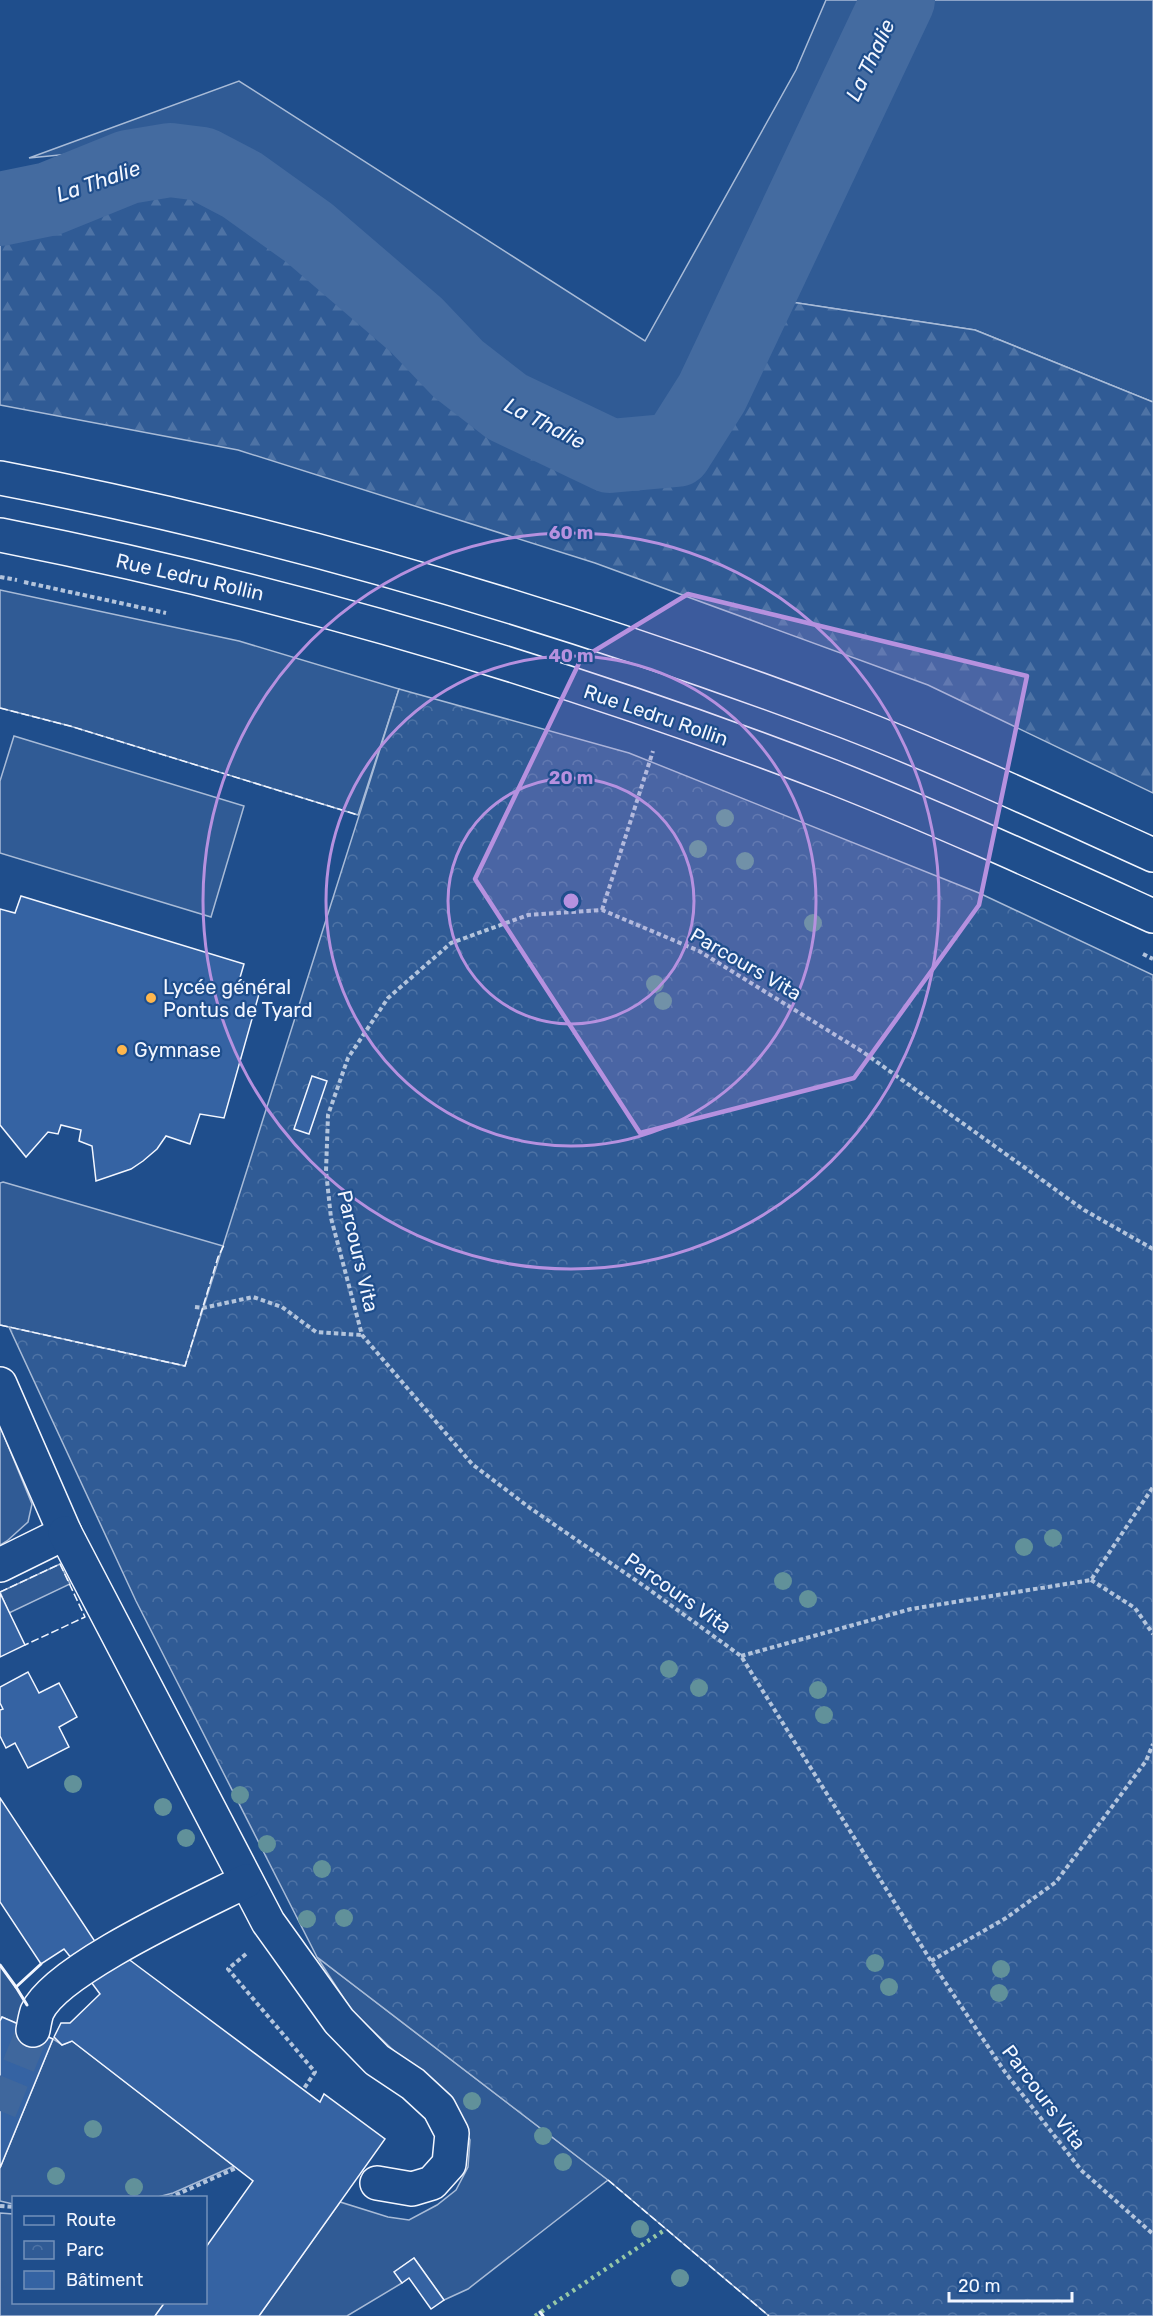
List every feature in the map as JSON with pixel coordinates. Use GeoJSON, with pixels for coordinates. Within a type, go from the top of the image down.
{"type":"FeatureCollection","features":[{"type":"Feature","properties":{"kind":"main road"},"geometry":{"type":"LineString","coordinates":[[0,478],[68,491],[229,528],[520,609],[679,661],[847,722],[1010,790],[1153,855]]}},
{"type":"Feature","properties":{"kind":"main road","name":"Rue Ledru Rollin"},"geometry":{"type":"LineString","coordinates":[[0,535],[223,584],[363,620],[655,713],[833,777],[995,844],[1153,916]]}},
{"type":"Feature","properties":{"kind":"main road"},"geometry":{"type":"LineString","coordinates":[[0,1384],[65,1533],[246,1881],[275,1932],[339,2021],[377,2060],[413,2084],[439,2108],[452,2133],[449,2164],[432,2183],[412,2189],[377,2183]]}},
{"type":"Feature","properties":{"kind":"main road"},"geometry":{"type":"LineString","coordinates":[[0,1565],[65,1533]]}},
{"type":"Feature","properties":{"kind":"main road"},"geometry":{"type":"LineString","coordinates":[[33,2030],[38,2011],[55,1992],[80,1971],[130,1940],[246,1881]]}},
{"type":"Feature","properties":{"kind":"path"},"geometry":{"type":"LineString","coordinates":[[0,577],[169,614]]}},
{"type":"Feature","properties":{"kind":"path"},"geometry":{"type":"LineString","coordinates":[[642,747],[664,755]]}},
{"type":"Feature","properties":{"kind":"path"},"geometry":{"type":"LineString","coordinates":[[603,910],[653,751]]}},
{"type":"Feature","properties":{"kind":"path","name":"Parcours Vita"},"geometry":{"type":"LineString","coordinates":[[1153,1249],[1084,1210],[863,1052],[699,951],[603,910],[528,915],[451,943],[388,998],[348,1058],[328,1115],[326,1171],[331,1218],[362,1335],[472,1464],[530,1508],[741,1656],[931,1961],[1005,2072],[1081,2170],[1153,2234]]}},
{"type":"Feature","properties":{"kind":"path"},"geometry":{"type":"LineString","coordinates":[[1142,954],[1153,959]]}},
{"type":"Feature","properties":{"kind":"path","name":"Parcours Vita"},"geometry":{"type":"LineString","coordinates":[[195,1307],[203,1308],[253,1297],[282,1307],[316,1332],[362,1335]]}},
{"type":"Feature","properties":{"kind":"path"},"geometry":{"type":"LineString","coordinates":[[1153,1487],[1091,1581],[1135,1608],[1153,1634]]}},
{"type":"Feature","properties":{"kind":"path","name":"Parcours Vita"},"geometry":{"type":"LineString","coordinates":[[741,1656],[911,1609],[1091,1581]]}},
{"type":"Feature","properties":{"kind":"path"},"geometry":{"type":"LineString","coordinates":[[931,1961],[1006,1918],[1056,1882],[1146,1761],[1153,1744]]}},
{"type":"Feature","properties":{"kind":"path"},"geometry":{"type":"LineString","coordinates":[[275,1932],[228,1969],[315,2072],[303,2090]]}},
{"type":"Feature","properties":{"kind":"path"},"geometry":{"type":"LineString","coordinates":[[173,2196],[236,2168]]}},
{"type":"Feature","properties":{"kind":"highlighted area"},"geometry":{"type":"Polygon","coordinates":[[[688,594],[1027,676],[979,905],[854,1078],[640,1133],[475,879],[581,659],[688,594]]]}},
{"type":"Feature","properties":{"kind":"shaded area"},"geometry":{"type":"Polygon","coordinates":[[[826,0],[876,0],[670,428],[624,430],[552,399],[487,362],[255,164],[202,141],[29,158],[239,81],[645,341],[796,70],[826,0]]]}},
{"type":"Feature","properties":{"kind":"shaded area"},"geometry":{"type":"Polygon","coordinates":[[[921,0],[1153,0],[1153,402],[975,330],[778,300],[921,0]]]}},
{"type":"Feature","properties":{"kind":"shaded area"},"geometry":{"type":"Polygon","coordinates":[[[0,590],[239,641],[399,689],[358,815],[70,726],[0,708],[0,590]]]}},
{"type":"Feature","properties":{"kind":"shaded area"},"geometry":{"type":"Polygon","coordinates":[[[14,736],[244,806],[211,917],[0,853],[0,781],[14,736]]]}},
{"type":"Feature","properties":{"kind":"shaded area"},"geometry":{"type":"Polygon","coordinates":[[[0,1183],[223,1246],[185,1366],[0,1325],[0,1183]]]}},
{"type":"Feature","properties":{"kind":"shaded area"},"geometry":{"type":"Polygon","coordinates":[[[0,1426],[32,1504],[28,1522],[0,1545],[0,1426]]]}},
{"type":"Feature","properties":{"kind":"shaded area"},"geometry":{"type":"Polygon","coordinates":[[[60,1564],[70,1584],[9,1613],[0,1592],[60,1564]]]}},
{"type":"Feature","properties":{"kind":"shaded area"},"geometry":{"type":"Polygon","coordinates":[[[317,1957],[608,2180],[468,2289],[444,2300],[414,2258],[395,2272],[402,2283],[347,2316],[259,2316],[340,2202],[388,2217],[409,2220],[437,2205],[456,2190],[468,2167],[470,2140],[455,2109],[352,2011],[317,1957]]]}},
{"type":"Feature","properties":{"kind":"shaded area"},"geometry":{"type":"Polygon","coordinates":[[[0,1965],[27,2003],[23,2026],[2,2017],[0,2021],[0,1965]]]}},
{"type":"Feature","properties":{"kind":"shaded area"},"geometry":{"type":"Polygon","coordinates":[[[53,2039],[62,2045],[72,2041],[234,2166],[162,2196],[12,2196],[12,2204],[0,2201],[0,2168],[53,2039]]]}},
{"type":"Feature","properties":{"kind":"shaded area"},"geometry":{"type":"Polygon","coordinates":[[[0,2213],[12,2214],[12,2304],[164,2304],[155,2316],[0,2316],[0,2213]]]}},
{"type":"Feature","properties":{"kind":"green space"},"geometry":{"type":"Polygon","coordinates":[[[169,176],[211,187],[276,234],[394,336],[477,415],[590,471],[679,473],[706,441],[778,300],[975,330],[1153,402],[1153,793],[928,685],[595,563],[238,450],[0,405],[0,224],[49,215],[128,183],[169,176]]]}},
{"type":"Feature","properties":{"kind":"green space"},"geometry":{"type":"Polygon","coordinates":[[[399,689],[629,753],[979,893],[1153,975],[1153,2316],[769,2316],[608,2180],[317,1957],[136,1601],[9,1327],[185,1366],[399,689]]]}},
{"type":"Feature","properties":{"kind":"building","name":"Gymnase"},"geometry":{"type":"Polygon","coordinates":[[[21,896],[244,964],[239,981],[261,987],[224,1118],[200,1114],[190,1144],[166,1136],[157,1149],[131,1169],[96,1181],[92,1146],[79,1141],[81,1130],[61,1125],[58,1134],[48,1132],[26,1157],[0,1125],[0,909],[15,913],[21,896]]]}},
{"type":"Feature","properties":{"kind":"building"},"geometry":{"type":"Polygon","coordinates":[[[312,1076],[327,1081],[309,1134],[294,1129],[312,1076]]]}},
{"type":"Feature","properties":{"kind":"building"},"geometry":{"type":"Polygon","coordinates":[[[0,1593],[25,1645],[0,1657],[0,1593]]]}},
{"type":"Feature","properties":{"kind":"building"},"geometry":{"type":"Polygon","coordinates":[[[28,1672],[39,1693],[59,1683],[77,1717],[59,1727],[69,1747],[28,1768],[15,1743],[6,1748],[0,1736],[0,1710],[3,1709],[0,1703],[0,1687],[28,1672]]]}},
{"type":"Feature","properties":{"kind":"building"},"geometry":{"type":"Polygon","coordinates":[[[0,1798],[96,1943],[72,1959],[64,1949],[41,1964],[0,1902],[0,1798]]]}},
{"type":"Feature","properties":{"kind":"building"},"geometry":{"type":"Polygon","coordinates":[[[123,1955],[320,2102],[324,2094],[385,2139],[259,2316],[155,2316],[164,2304],[207,2304],[207,2246],[253,2181],[72,2041],[62,2045],[54,2037],[61,2023],[70,2023],[100,1994],[88,1978],[123,1955]]]}},
{"type":"Feature","properties":{"kind":"building"},"geometry":{"type":"Polygon","coordinates":[[[2,2017],[53,2039],[0,2168],[0,2021],[2,2017]]]}},
{"type":"Feature","properties":{"kind":"building"},"geometry":{"type":"Polygon","coordinates":[[[414,2258],[444,2300],[431,2309],[409,2278],[402,2283],[394,2272],[414,2258]]]}},
{"type":"Feature","properties":{"kind":"waterway","name":"La Thalie"},"geometry":{"type":"LineString","coordinates":[[0,209],[49,199],[128,167],[170,160],[202,164],[242,185],[309,233],[416,325],[458,369],[507,407],[610,456],[676,450],[712,393],[898,0]]}},
{"type":"Feature","properties":{"kind":"tunnel"},"geometry":{"type":"LineString","coordinates":[[0,2111],[33,2030]]}},
{"type":"Feature","properties":{"kind":"hedge"},"geometry":{"type":"LineString","coordinates":[[535,2316],[666,2229]]}},
{"type":"Feature","properties":{"kind":"fence"},"geometry":{"type":"LineString","coordinates":[[0,708],[70,726],[358,815]]}},
{"type":"Feature","properties":{"kind":"fence"},"geometry":{"type":"LineString","coordinates":[[0,1325],[185,1366],[218,1257],[224,1245]]}},
{"type":"Feature","properties":{"kind":"fence"},"geometry":{"type":"LineString","coordinates":[[0,1592],[60,1564],[85,1617],[25,1645]]}},
{"type":"Feature","properties":{"kind":"fence"},"geometry":{"type":"LineString","coordinates":[[608,2180],[769,2316]]}},
{"type":"Feature","properties":{"kind":"wall"},"geometry":{"type":"LineString","coordinates":[[27,2005],[16,1987],[41,1964]]}},
{"type":"Feature","properties":{"kind":"wall"},"geometry":{"type":"LineString","coordinates":[[0,1965],[16,1987]]}},
{"type":"Feature","properties":{"kind":"wall"},"geometry":{"type":"LineString","coordinates":[[540,2312],[543,2316]]}},
{"type":"Feature","properties":{"kind":"place","name":"Lycée général Pontus de Tyard"},"geometry":{"type":"Point","coordinates":[151,998]}},
{"type":"Feature","properties":{"kind":"place","name":"Gymnase"},"geometry":{"type":"Point","coordinates":[122,1050]}}]}
